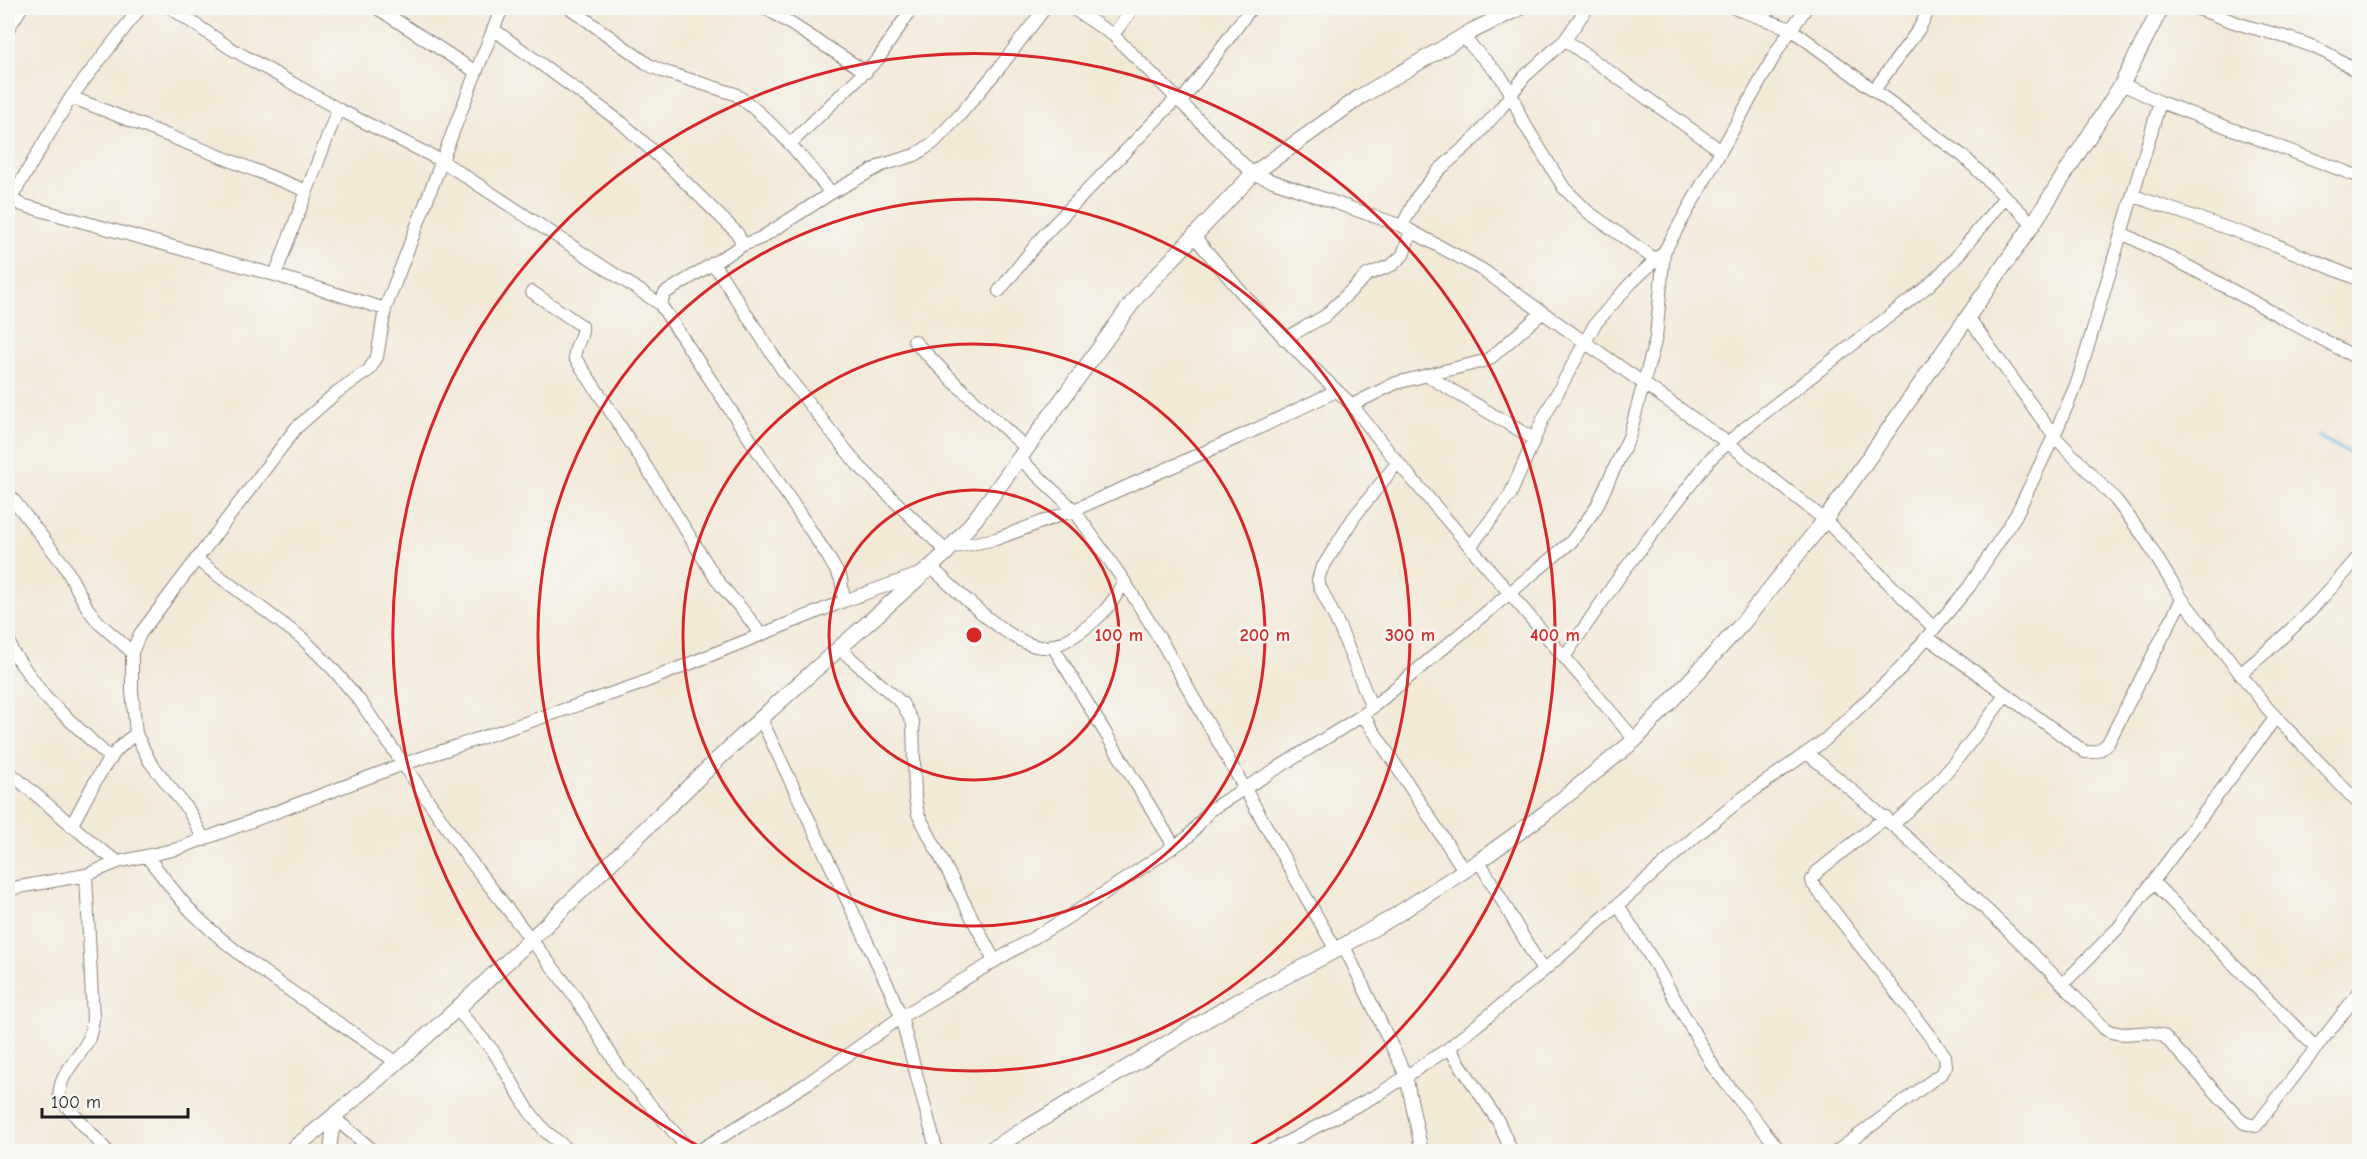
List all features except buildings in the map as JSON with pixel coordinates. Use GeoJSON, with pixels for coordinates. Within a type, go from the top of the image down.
{"type":"FeatureCollection","features":[{"type":"Feature","properties":{"kind":"street"},"geometry":{"type":"LineString","coordinates":[[8,30],[21,8]]}},
{"type":"Feature","properties":{"kind":"street"},"geometry":{"type":"LineString","coordinates":[[140,8],[71,98],[9,199],[22,205],[274,275],[384,309]]}},
{"type":"Feature","properties":{"kind":"street"},"geometry":{"type":"LineString","coordinates":[[171,8],[230,48],[338,109],[442,161],[660,304],[827,555],[841,579],[844,601]]}},
{"type":"Feature","properties":{"kind":"street"},"geometry":{"type":"LineString","coordinates":[[377,8],[398,13],[476,72]]}},
{"type":"Feature","properties":{"kind":"street"},"geometry":{"type":"LineString","coordinates":[[204,840],[189,811],[150,762],[136,734],[132,691],[132,652],[140,634],[296,428],[337,392],[369,370],[377,357],[384,309],[502,8]]}},
{"type":"Feature","properties":{"kind":"street"},"geometry":{"type":"LineString","coordinates":[[570,8],[649,65],[735,94],[790,144],[831,193]]}},
{"type":"Feature","properties":{"kind":"street"},"geometry":{"type":"LineString","coordinates":[[766,8],[866,72]]}},
{"type":"Feature","properties":{"kind":"street"},"geometry":{"type":"LineString","coordinates":[[790,144],[878,59],[912,8]]}},
{"type":"Feature","properties":{"kind":"street"},"geometry":{"type":"LineString","coordinates":[[660,304],[665,293],[743,245],[761,238],[831,193],[882,165],[915,155],[933,143],[966,108],[1045,8]]}},
{"type":"Feature","properties":{"kind":"street"},"geometry":{"type":"LineString","coordinates":[[1072,8],[1113,34],[1253,174],[1407,228],[1481,268],[1728,443],[1825,520],[1931,633],[2006,694],[2085,752],[2094,753],[2108,743],[2182,599]]}},
{"type":"Feature","properties":{"kind":"street"},"geometry":{"type":"LineString","coordinates":[[1113,34],[1133,8]]}},
{"type":"Feature","properties":{"kind":"street"},"geometry":{"type":"LineString","coordinates":[[999,291],[1043,236],[1179,100],[1251,8]]}},
{"type":"Feature","properties":{"kind":"street"},"geometry":{"type":"LineString","coordinates":[[289,1152],[335,1119],[532,939],[762,719],[949,550],[976,518],[1138,295],[1253,174],[1360,97],[1463,37],[1519,8]]}},
{"type":"Feature","properties":{"kind":"street"},"geometry":{"type":"LineString","coordinates":[[1284,339],[1324,316],[1367,275],[1392,264],[1403,255],[1408,246],[1407,228],[1417,197],[1432,178],[1472,141],[1500,110],[1526,76],[1565,40],[1587,8]]}},
{"type":"Feature","properties":{"kind":"street"},"geometry":{"type":"LineString","coordinates":[[1734,8],[1791,29],[1963,156],[2033,224]]}},
{"type":"Feature","properties":{"kind":"street"},"geometry":{"type":"LineString","coordinates":[[1470,547],[1510,495],[1543,419],[1595,324],[1630,284],[1660,256],[1791,29],[1806,8]]}},
{"type":"Feature","properties":{"kind":"street"},"geometry":{"type":"LineString","coordinates":[[1874,90],[1919,29],[1930,8]]}},
{"type":"Feature","properties":{"kind":"street"},"geometry":{"type":"LineString","coordinates":[[987,1152],[1236,1002],[1340,948],[1479,861],[1544,814],[1635,740],[1742,624],[1825,520],[2033,224],[2121,84],[2161,8]]}},
{"type":"Feature","properties":{"kind":"street"},"geometry":{"type":"LineString","coordinates":[[2195,8],[2251,27],[2294,38],[2334,57],[2360,75]]}},
{"type":"Feature","properties":{"kind":"street"},"geometry":{"type":"LineString","coordinates":[[493,29],[622,123],[737,233],[743,245]]}},
{"type":"Feature","properties":{"kind":"street"},"geometry":{"type":"LineString","coordinates":[[1463,37],[1501,76],[1522,120],[1564,188],[1588,212],[1660,256]]}},
{"type":"Feature","properties":{"kind":"street"},"geometry":{"type":"LineString","coordinates":[[1565,40],[1646,100],[1720,150]]}},
{"type":"Feature","properties":{"kind":"street"},"geometry":{"type":"LineString","coordinates":[[2121,84],[2160,102],[2360,177]]}},
{"type":"Feature","properties":{"kind":"street"},"geometry":{"type":"LineString","coordinates":[[71,98],[307,190]]}},
{"type":"Feature","properties":{"kind":"street"},"geometry":{"type":"LineString","coordinates":[[1274,1151],[1378,1094],[1449,1048],[1543,971],[1740,800],[1825,740],[1901,668],[1931,633],[1969,587],[2016,515],[2054,436],[2078,380],[2160,102]]}},
{"type":"Feature","properties":{"kind":"street"},"geometry":{"type":"LineString","coordinates":[[274,275],[338,109]]}},
{"type":"Feature","properties":{"kind":"street"},"geometry":{"type":"LineString","coordinates":[[2134,196],[2276,245],[2360,280]]}},
{"type":"Feature","properties":{"kind":"street"},"geometry":{"type":"LineString","coordinates":[[1564,657],[1622,573],[1711,458],[1928,286],[1954,260],[2005,197]]}},
{"type":"Feature","properties":{"kind":"street"},"geometry":{"type":"LineString","coordinates":[[2122,233],[2353,356],[2360,357]]}},
{"type":"Feature","properties":{"kind":"street"},"geometry":{"type":"LineString","coordinates":[[1193,235],[1284,339],[1352,405],[1635,740]]}},
{"type":"Feature","properties":{"kind":"street"},"geometry":{"type":"LineString","coordinates":[[697,1152],[808,1083],[901,1017],[1066,918],[1188,837],[1210,810],[1367,711],[1509,592],[1545,566],[1571,542],[1596,508],[1629,437],[1656,338],[1660,256]]}},
{"type":"Feature","properties":{"kind":"street"},"geometry":{"type":"LineString","coordinates":[[713,263],[784,372],[857,464],[949,550]]}},
{"type":"Feature","properties":{"kind":"street"},"geometry":{"type":"LineString","coordinates":[[532,292],[582,326],[583,331],[574,350],[575,358],[632,441],[715,577],[751,619],[760,635]]}},
{"type":"Feature","properties":{"kind":"street"},"geometry":{"type":"LineString","coordinates":[[1352,405],[1396,383],[1488,360],[1542,313]]}},
{"type":"Feature","properties":{"kind":"street"},"geometry":{"type":"LineString","coordinates":[[1968,317],[2054,436],[2116,500],[2144,537],[2182,599],[2240,674],[2276,717],[2360,805]]}},
{"type":"Feature","properties":{"kind":"street"},"geometry":{"type":"LineString","coordinates":[[914,341],[1023,453],[1074,510],[1124,581],[1340,948],[1406,1076],[1422,1152]]}},
{"type":"Feature","properties":{"kind":"street"},"geometry":{"type":"LineString","coordinates":[[1426,375],[1534,439]]}},
{"type":"Feature","properties":{"kind":"street"},"geometry":{"type":"LineString","coordinates":[[949,550],[996,539],[1074,510],[1336,391]]}},
{"type":"Feature","properties":{"kind":"street"},"geometry":{"type":"LineString","coordinates":[[1398,462],[1354,517],[1321,570],[1318,580],[1367,711],[1464,870]]}},
{"type":"Feature","properties":{"kind":"street"},"geometry":{"type":"LineString","coordinates":[[8,493],[64,565],[88,609],[99,623],[132,652]]}},
{"type":"Feature","properties":{"kind":"street"},"geometry":{"type":"LineString","coordinates":[[2240,674],[2318,604],[2360,555]]}},
{"type":"Feature","properties":{"kind":"street"},"geometry":{"type":"LineString","coordinates":[[196,559],[303,639],[360,701],[465,854],[574,995],[621,1071],[691,1152]]}},
{"type":"Feature","properties":{"kind":"street"},"geometry":{"type":"LineString","coordinates":[[8,889],[86,874],[118,862],[177,849],[204,840],[404,764],[637,685],[928,569]]}},
{"type":"Feature","properties":{"kind":"street"},"geometry":{"type":"LineString","coordinates":[[928,569],[1000,627],[1024,642],[1042,647],[1070,639],[1087,627],[1114,601],[1124,581]]}},
{"type":"Feature","properties":{"kind":"street"},"geometry":{"type":"LineString","coordinates":[[8,637],[12,651],[45,697],[111,759]]}},
{"type":"Feature","properties":{"kind":"street"},"geometry":{"type":"LineString","coordinates":[[1052,645],[1174,846]]}},
{"type":"Feature","properties":{"kind":"street"},"geometry":{"type":"LineString","coordinates":[[840,649],[902,703],[909,714],[913,723],[915,798],[918,814],[994,960]]}},
{"type":"Feature","properties":{"kind":"street"},"geometry":{"type":"LineString","coordinates":[[1836,1152],[1942,1073],[1946,1066],[1946,1056],[1812,880],[1817,872],[1889,821],[1914,807],[1945,774],[2006,694]]}},
{"type":"Feature","properties":{"kind":"street"},"geometry":{"type":"LineString","coordinates":[[2063,984],[2119,927],[2276,717]]}},
{"type":"Feature","properties":{"kind":"street"},"geometry":{"type":"LineString","coordinates":[[762,719],[901,1017],[938,1152]]}},
{"type":"Feature","properties":{"kind":"street"},"geometry":{"type":"LineString","coordinates":[[71,826],[111,759],[127,740],[136,734]]}},
{"type":"Feature","properties":{"kind":"street"},"geometry":{"type":"LineString","coordinates":[[1807,753],[1889,821],[1979,901],[2105,1029],[2112,1034],[2155,1032],[2164,1036],[2244,1123],[2251,1127],[2256,1126],[2360,991]]}},
{"type":"Feature","properties":{"kind":"street"},"geometry":{"type":"LineString","coordinates":[[8,771],[100,850],[118,862]]}},
{"type":"Feature","properties":{"kind":"street"},"geometry":{"type":"LineString","coordinates":[[146,856],[195,915],[232,947],[396,1062]]}},
{"type":"Feature","properties":{"kind":"street"},"geometry":{"type":"LineString","coordinates":[[1479,861],[1543,971]]}},
{"type":"Feature","properties":{"kind":"street"},"geometry":{"type":"LineString","coordinates":[[86,874],[93,1018],[89,1037],[62,1080],[59,1091],[60,1099],[108,1152]]}},
{"type":"Feature","properties":{"kind":"street"},"geometry":{"type":"LineString","coordinates":[[2153,882],[2316,1048]]}},
{"type":"Feature","properties":{"kind":"street"},"geometry":{"type":"LineString","coordinates":[[1618,905],[1655,964],[1714,1068],[1781,1152]]}},
{"type":"Feature","properties":{"kind":"street"},"geometry":{"type":"LineString","coordinates":[[456,1008],[494,1052],[516,1092],[534,1118],[545,1131],[571,1152]]}},
{"type":"Feature","properties":{"kind":"street"},"geometry":{"type":"LineString","coordinates":[[1449,1048],[1498,1121],[1512,1152]]}},
{"type":"Feature","properties":{"kind":"street"},"geometry":{"type":"LineString","coordinates":[[330,1152],[335,1119]]}},
{"type":"Feature","properties":{"kind":"street"},"geometry":{"type":"LineString","coordinates":[[335,1119],[375,1152]]}},
{"type":"Feature","properties":{"kind":"waterway"},"geometry":{"type":"LineString","coordinates":[[2318,436],[2360,459]]}}]}
